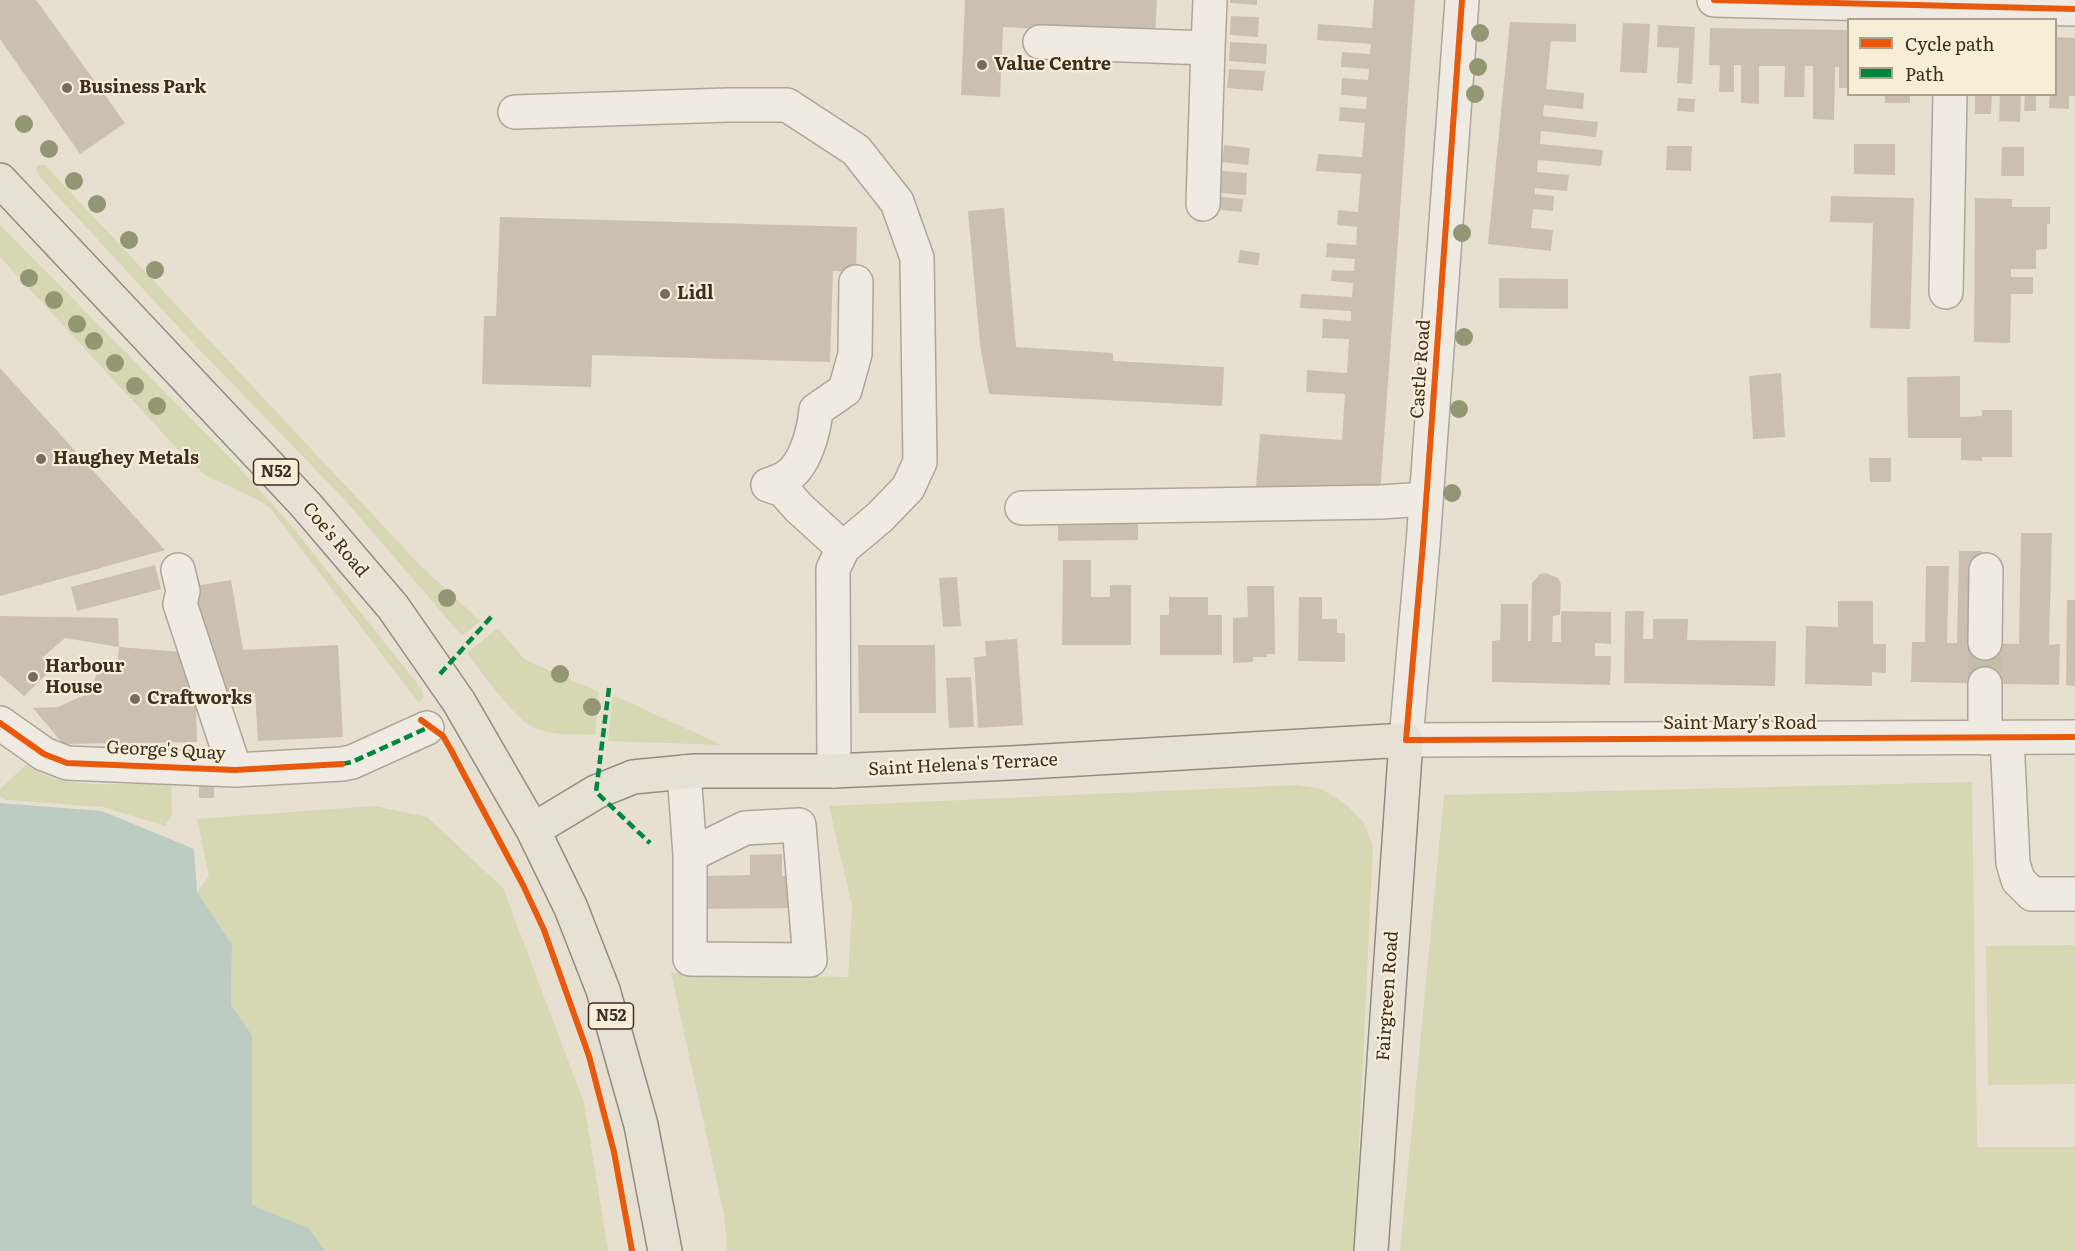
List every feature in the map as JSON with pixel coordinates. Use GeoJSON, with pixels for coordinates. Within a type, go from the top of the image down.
{"type":"FeatureCollection","features":[{"type":"Feature","properties":{"kind":"main road","name":"Coe's Road"},"geometry":{"type":"LineString","coordinates":[[0,180],[305,504],[385,598],[459,702],[533,830]]}},
{"type":"Feature","properties":{"kind":"main road","name":"Saint Helena's Terrace"},"geometry":{"type":"LineString","coordinates":[[533,830],[596,792],[633,777],[684,772],[834,771],[1406,740]]}},
{"type":"Feature","properties":{"kind":"main road","name":"Fairgreen Road"},"geometry":{"type":"LineString","coordinates":[[1371,1251],[1406,740]]}},
{"type":"Feature","properties":{"kind":"main road","name":"N52"},"geometry":{"type":"LineString","coordinates":[[533,830],[572,908],[603,990],[642,1125],[665,1251]]}},
{"type":"Feature","properties":{"kind":"street"},"geometry":{"type":"LineString","coordinates":[[1203,204],[1210,0]]}},
{"type":"Feature","properties":{"kind":"street","name":"Castle Road"},"geometry":{"type":"LineString","coordinates":[[1406,740],[1462,0]]}},
{"type":"Feature","properties":{"kind":"street"},"geometry":{"type":"LineString","coordinates":[[1714,0],[1951,8],[2075,9]]}},
{"type":"Feature","properties":{"kind":"street"},"geometry":{"type":"LineString","coordinates":[[1040,42],[1208,48]]}},
{"type":"Feature","properties":{"kind":"street"},"geometry":{"type":"LineString","coordinates":[[1946,292],[1950,96]]}},
{"type":"Feature","properties":{"kind":"street"},"geometry":{"type":"LineString","coordinates":[[515,112],[787,105],[856,150],[897,202],[917,258],[920,462],[908,488],[880,517],[843,548],[833,569],[834,771]]}},
{"type":"Feature","properties":{"kind":"street"},"geometry":{"type":"LineString","coordinates":[[843,548],[799,508],[783,490],[768,485],[787,477],[798,465],[811,439],[816,410],[845,390],[855,354],[856,282]]}},
{"type":"Feature","properties":{"kind":"street"},"geometry":{"type":"LineString","coordinates":[[1022,508],[1380,502],[1426,499]]}},
{"type":"Feature","properties":{"kind":"street"},"geometry":{"type":"LineString","coordinates":[[178,570],[183,591],[180,604],[235,770]]}},
{"type":"Feature","properties":{"kind":"street"},"geometry":{"type":"LineString","coordinates":[[1986,570],[1986,643]]}},
{"type":"Feature","properties":{"kind":"street"},"geometry":{"type":"LineString","coordinates":[[1985,684],[1996,738],[2013,863],[2018,880],[2032,894],[2075,894]]}},
{"type":"Feature","properties":{"kind":"street","name":"George's Quay"},"geometry":{"type":"LineString","coordinates":[[0,723],[44,754],[67,762],[235,770],[352,762],[427,728]]}},
{"type":"Feature","properties":{"kind":"street","name":"Saint Mary's Road"},"geometry":{"type":"LineString","coordinates":[[1406,740],[2075,738]]}},
{"type":"Feature","properties":{"kind":"street"},"geometry":{"type":"LineString","coordinates":[[684,772],[690,855],[690,959],[810,960],[800,825],[745,828],[690,855]]}},
{"type":"Feature","properties":{"kind":"green space"},"geometry":{"type":"Polygon","coordinates":[[[37,165],[45,165],[419,564],[480,621],[462,636],[345,500],[194,344],[39,176],[37,165]]]}},
{"type":"Feature","properties":{"kind":"green space"},"geometry":{"type":"Polygon","coordinates":[[[0,225],[236,464],[290,524],[421,688],[423,697],[419,703],[270,508],[205,475],[182,454],[0,257],[0,225]]]}},
{"type":"Feature","properties":{"kind":"green space"},"geometry":{"type":"Polygon","coordinates":[[[498,628],[524,659],[599,692],[595,735],[542,731],[527,723],[508,706],[467,653],[498,628]]]}},
{"type":"Feature","properties":{"kind":"green space"},"geometry":{"type":"Polygon","coordinates":[[[613,695],[722,745],[608,741],[613,695]]]}},
{"type":"Feature","properties":{"kind":"green space"},"geometry":{"type":"Polygon","coordinates":[[[28,763],[51,778],[67,781],[103,784],[171,782],[172,814],[165,826],[103,807],[6,800],[0,796],[0,789],[28,763]]]}},
{"type":"Feature","properties":{"kind":"green space"},"geometry":{"type":"Polygon","coordinates":[[[1972,782],[1977,1147],[2075,1147],[2075,1251],[1400,1251],[1444,795],[1972,782]]]}},
{"type":"Feature","properties":{"kind":"green space"},"geometry":{"type":"Polygon","coordinates":[[[1296,785],[1322,789],[1347,805],[1364,823],[1373,847],[1354,1251],[727,1251],[724,1215],[671,973],[848,977],[852,906],[829,806],[1296,785]]]}},
{"type":"Feature","properties":{"kind":"green space"},"geometry":{"type":"Polygon","coordinates":[[[374,806],[427,817],[503,888],[584,1103],[608,1251],[325,1251],[309,1228],[252,1205],[252,1035],[231,1005],[232,945],[197,892],[209,876],[197,819],[374,806]]]}},
{"type":"Feature","properties":{"kind":"green space"},"geometry":{"type":"Polygon","coordinates":[[[2075,945],[2075,1084],[1988,1085],[1986,946],[2075,945]]]}},
{"type":"Feature","properties":{"kind":"shaded area"},"geometry":{"type":"Polygon","coordinates":[[[0,803],[102,811],[194,849],[197,892],[232,945],[231,1005],[252,1035],[252,1205],[309,1228],[325,1251],[0,1251],[0,803]]]}},
{"type":"Feature","properties":{"kind":"building","name":"Business Park"},"geometry":{"type":"Polygon","coordinates":[[[0,0],[36,0],[125,123],[80,154],[0,39],[0,0]]]}},
{"type":"Feature","properties":{"kind":"building","name":"Value Centre"},"geometry":{"type":"Polygon","coordinates":[[[965,0],[1157,0],[1155,35],[1003,27],[1000,97],[961,95],[965,0]]]}},
{"type":"Feature","properties":{"kind":"building"},"geometry":{"type":"Polygon","coordinates":[[[1230,0],[1257,0],[1257,5],[1230,3],[1230,0]]]}},
{"type":"Feature","properties":{"kind":"building"},"geometry":{"type":"Polygon","coordinates":[[[1374,0],[1415,0],[1380,495],[1256,487],[1260,434],[1342,440],[1345,394],[1306,392],[1307,370],[1347,373],[1349,339],[1322,338],[1323,319],[1351,321],[1351,311],[1300,308],[1301,294],[1352,297],[1353,283],[1331,281],[1332,270],[1354,271],[1355,259],[1326,257],[1327,243],[1356,245],[1357,227],[1337,225],[1338,210],[1358,212],[1361,174],[1316,171],[1318,154],[1362,157],[1365,123],[1339,121],[1340,107],[1366,109],[1367,97],[1341,95],[1342,78],[1368,80],[1369,69],[1341,67],[1342,52],[1370,54],[1371,44],[1317,40],[1318,24],[1372,28],[1374,0]]]}},
{"type":"Feature","properties":{"kind":"building"},"geometry":{"type":"Polygon","coordinates":[[[1231,16],[1259,17],[1258,37],[1230,35],[1231,16]]]}},
{"type":"Feature","properties":{"kind":"building"},"geometry":{"type":"Polygon","coordinates":[[[1510,22],[1576,24],[1576,42],[1551,41],[1546,89],[1584,93],[1583,109],[1544,105],[1543,116],[1598,122],[1596,137],[1541,131],[1540,144],[1603,150],[1601,166],[1538,160],[1537,172],[1569,175],[1567,191],[1535,188],[1535,194],[1554,196],[1553,211],[1533,209],[1531,228],[1553,230],[1551,251],[1488,244],[1510,22]]]}},
{"type":"Feature","properties":{"kind":"building"},"geometry":{"type":"Polygon","coordinates":[[[1623,23],[1650,24],[1647,73],[1620,72],[1623,23]]]}},
{"type":"Feature","properties":{"kind":"building"},"geometry":{"type":"Polygon","coordinates":[[[1658,25],[1695,27],[1692,84],[1677,83],[1679,48],[1657,47],[1658,25]]]}},
{"type":"Feature","properties":{"kind":"building"},"geometry":{"type":"Polygon","coordinates":[[[1710,28],[1847,30],[1847,88],[1839,88],[1839,67],[1835,67],[1834,120],[1813,119],[1813,66],[1805,66],[1804,97],[1784,97],[1785,66],[1759,66],[1759,104],[1741,103],[1741,65],[1734,65],[1734,92],[1719,92],[1720,65],[1709,65],[1710,28]]]}},
{"type":"Feature","properties":{"kind":"building"},"geometry":{"type":"Polygon","coordinates":[[[2057,37],[2075,38],[2075,96],[2069,96],[2069,109],[2049,108],[2050,96],[2057,96],[2057,37]]]}},
{"type":"Feature","properties":{"kind":"building"},"geometry":{"type":"Polygon","coordinates":[[[1230,42],[1267,44],[1266,64],[1229,61],[1230,42]]]}},
{"type":"Feature","properties":{"kind":"building"},"geometry":{"type":"Polygon","coordinates":[[[1229,69],[1265,71],[1263,91],[1227,88],[1229,69]]]}},
{"type":"Feature","properties":{"kind":"building"},"geometry":{"type":"Polygon","coordinates":[[[1885,96],[1910,96],[1910,103],[1885,103],[1885,96]]]}},
{"type":"Feature","properties":{"kind":"building"},"geometry":{"type":"Polygon","coordinates":[[[1975,96],[1992,96],[1991,114],[1975,114],[1975,96]]]}},
{"type":"Feature","properties":{"kind":"building"},"geometry":{"type":"Polygon","coordinates":[[[2000,96],[2021,96],[2020,122],[1999,121],[2000,96]]]}},
{"type":"Feature","properties":{"kind":"building"},"geometry":{"type":"Polygon","coordinates":[[[2025,96],[2036,96],[2036,111],[2024,111],[2025,96]]]}},
{"type":"Feature","properties":{"kind":"building"},"geometry":{"type":"Polygon","coordinates":[[[1678,98],[1695,99],[1694,112],[1677,111],[1678,98]]]}},
{"type":"Feature","properties":{"kind":"building"},"geometry":{"type":"Polygon","coordinates":[[[1854,144],[1895,144],[1895,175],[1854,174],[1854,144]]]}},
{"type":"Feature","properties":{"kind":"building"},"geometry":{"type":"Polygon","coordinates":[[[1224,145],[1250,148],[1248,165],[1222,162],[1224,145]]]}},
{"type":"Feature","properties":{"kind":"building"},"geometry":{"type":"Polygon","coordinates":[[[1667,146],[1692,146],[1691,171],[1666,170],[1667,146]]]}},
{"type":"Feature","properties":{"kind":"building"},"geometry":{"type":"Polygon","coordinates":[[[2002,147],[2024,147],[2024,176],[2001,176],[2002,147]]]}},
{"type":"Feature","properties":{"kind":"building"},"geometry":{"type":"Polygon","coordinates":[[[1222,171],[1247,173],[1246,195],[1221,193],[1222,171]]]}},
{"type":"Feature","properties":{"kind":"building"},"geometry":{"type":"Polygon","coordinates":[[[1831,196],[1914,198],[1910,329],[1870,328],[1873,223],[1830,222],[1831,196]]]}},
{"type":"Feature","properties":{"kind":"building"},"geometry":{"type":"Polygon","coordinates":[[[1221,197],[1243,199],[1242,212],[1220,210],[1221,197]]]}},
{"type":"Feature","properties":{"kind":"building"},"geometry":{"type":"Polygon","coordinates":[[[1975,198],[2012,199],[2012,207],[2050,207],[2047,249],[2036,250],[2036,269],[2011,269],[2011,277],[2033,277],[2033,294],[2011,294],[2010,343],[1974,342],[1975,198]]]}},
{"type":"Feature","properties":{"kind":"building"},"geometry":{"type":"Polygon","coordinates":[[[1004,208],[1016,347],[1113,353],[1113,361],[1224,367],[1222,406],[989,394],[980,345],[968,211],[1004,208]]]}},
{"type":"Feature","properties":{"kind":"building","name":"Lidl"},"geometry":{"type":"Polygon","coordinates":[[[500,217],[857,227],[856,272],[833,271],[830,362],[592,355],[591,387],[482,384],[484,316],[496,316],[500,217]]]}},
{"type":"Feature","properties":{"kind":"building"},"geometry":{"type":"Polygon","coordinates":[[[1240,250],[1260,253],[1258,265],[1238,263],[1240,250]]]}},
{"type":"Feature","properties":{"kind":"building"},"geometry":{"type":"Polygon","coordinates":[[[1499,278],[1568,279],[1568,309],[1499,308],[1499,278]]]}},
{"type":"Feature","properties":{"kind":"building","name":"Haughey Metals"},"geometry":{"type":"Polygon","coordinates":[[[0,368],[165,550],[0,596],[0,368]]]}},
{"type":"Feature","properties":{"kind":"building"},"geometry":{"type":"Polygon","coordinates":[[[1781,373],[1785,437],[1753,439],[1749,376],[1781,373]]]}},
{"type":"Feature","properties":{"kind":"building"},"geometry":{"type":"Polygon","coordinates":[[[1960,376],[1960,417],[1982,416],[1982,410],[2012,410],[2012,457],[1982,457],[1982,461],[1961,460],[1961,438],[1908,438],[1907,377],[1960,376]]]}},
{"type":"Feature","properties":{"kind":"building"},"geometry":{"type":"Polygon","coordinates":[[[1869,458],[1891,458],[1891,482],[1870,482],[1869,458]]]}},
{"type":"Feature","properties":{"kind":"building"},"geometry":{"type":"Polygon","coordinates":[[[1138,513],[1138,540],[1058,541],[1058,514],[1138,513]]]}},
{"type":"Feature","properties":{"kind":"building"},"geometry":{"type":"Polygon","coordinates":[[[2021,533],[2052,533],[2049,645],[2060,644],[2059,685],[1911,682],[1912,642],[1925,642],[1926,566],[1949,566],[1947,643],[1957,643],[1959,551],[1982,551],[1981,643],[2019,644],[2021,533]]]}},
{"type":"Feature","properties":{"kind":"building"},"geometry":{"type":"Polygon","coordinates":[[[1063,560],[1091,560],[1091,597],[1110,597],[1110,585],[1131,585],[1131,645],[1062,645],[1063,560]]]}},
{"type":"Feature","properties":{"kind":"building"},"geometry":{"type":"Polygon","coordinates":[[[155,565],[161,589],[77,611],[71,587],[155,565]]]}},
{"type":"Feature","properties":{"kind":"building"},"geometry":{"type":"Polygon","coordinates":[[[1546,573],[1558,578],[1561,584],[1560,615],[1553,616],[1552,642],[1561,642],[1561,611],[1611,612],[1611,644],[1595,643],[1595,656],[1611,656],[1610,685],[1492,682],[1492,641],[1500,640],[1501,604],[1528,604],[1528,641],[1531,641],[1532,583],[1540,574],[1546,573]]]}},
{"type":"Feature","properties":{"kind":"building"},"geometry":{"type":"Polygon","coordinates":[[[957,577],[961,626],[943,627],[939,578],[957,577]]]}},
{"type":"Feature","properties":{"kind":"building"},"geometry":{"type":"Polygon","coordinates":[[[231,580],[243,650],[338,645],[343,737],[258,741],[255,693],[226,694],[212,661],[194,586],[231,580]]]}},
{"type":"Feature","properties":{"kind":"building"},"geometry":{"type":"Polygon","coordinates":[[[1247,586],[1274,586],[1275,654],[1267,654],[1267,657],[1253,657],[1253,662],[1233,663],[1233,618],[1248,617],[1247,586]]]}},
{"type":"Feature","properties":{"kind":"building"},"geometry":{"type":"Polygon","coordinates":[[[1169,597],[1208,597],[1208,615],[1222,615],[1222,655],[1160,655],[1160,615],[1169,615],[1169,597]]]}},
{"type":"Feature","properties":{"kind":"building"},"geometry":{"type":"Polygon","coordinates":[[[1299,597],[1322,597],[1322,619],[1337,619],[1337,633],[1345,633],[1345,662],[1298,661],[1299,597]]]}},
{"type":"Feature","properties":{"kind":"building"},"geometry":{"type":"Polygon","coordinates":[[[2067,600],[2075,600],[2075,686],[2066,685],[2067,600]]]}},
{"type":"Feature","properties":{"kind":"building"},"geometry":{"type":"Polygon","coordinates":[[[1838,601],[1873,601],[1873,644],[1886,644],[1886,673],[1872,672],[1872,686],[1805,684],[1806,626],[1838,627],[1838,601]]]}},
{"type":"Feature","properties":{"kind":"building"},"geometry":{"type":"Polygon","coordinates":[[[1625,611],[1644,611],[1643,639],[1653,639],[1653,619],[1688,619],[1687,640],[1776,641],[1775,686],[1624,683],[1625,611]]]}},
{"type":"Feature","properties":{"kind":"building"},"geometry":{"type":"Polygon","coordinates":[[[0,616],[118,618],[119,647],[65,638],[42,658],[52,669],[24,696],[0,675],[0,616]]]}},
{"type":"Feature","properties":{"kind":"building"},"geometry":{"type":"Polygon","coordinates":[[[1017,639],[1023,725],[978,728],[974,657],[986,656],[985,641],[1017,639]]]}},
{"type":"Feature","properties":{"kind":"building"},"geometry":{"type":"Polygon","coordinates":[[[858,645],[935,645],[936,713],[859,713],[858,645]]]}},
{"type":"Feature","properties":{"kind":"building","name":"Craftworks"},"geometry":{"type":"Polygon","coordinates":[[[119,647],[182,652],[196,706],[197,742],[63,744],[33,708],[58,707],[91,692],[98,669],[117,669],[119,647]]]}},
{"type":"Feature","properties":{"kind":"building"},"geometry":{"type":"Polygon","coordinates":[[[971,677],[974,727],[949,728],[946,678],[971,677]]]}},
{"type":"Feature","properties":{"kind":"building"},"geometry":{"type":"Polygon","coordinates":[[[199,779],[214,779],[214,798],[199,798],[199,779]]]}},
{"type":"Feature","properties":{"kind":"building"},"geometry":{"type":"Polygon","coordinates":[[[782,854],[782,876],[794,876],[794,908],[702,909],[702,876],[750,875],[750,855],[782,854]]]}},
{"type":"Feature","properties":{"kind":"tunnel"},"geometry":{"type":"LineString","coordinates":[[1985,643],[1985,684]]}},
{"type":"Feature","properties":{"kind":"marked path"},"geometry":{"type":"LineString","coordinates":[[440,674],[493,615]]}},
{"type":"Feature","properties":{"kind":"marked path"},"geometry":{"type":"LineString","coordinates":[[609,688],[596,792],[650,843]]}},
{"type":"Feature","properties":{"kind":"marked path"},"geometry":{"type":"LineString","coordinates":[[342,764],[352,762],[427,728]]}},
{"type":"Feature","properties":{"kind":"cycle path"},"geometry":{"type":"LineString","coordinates":[[1462,0],[1423,544],[1406,740],[2075,737]]}},
{"type":"Feature","properties":{"kind":"cycle path"},"geometry":{"type":"LineString","coordinates":[[1714,0],[2075,9]]}},
{"type":"Feature","properties":{"kind":"cycle path"},"geometry":{"type":"LineString","coordinates":[[421,720],[443,736],[523,885],[544,930],[589,1056],[614,1152],[632,1251]]}},
{"type":"Feature","properties":{"kind":"cycle path"},"geometry":{"type":"LineString","coordinates":[[0,723],[44,754],[67,763],[235,770],[342,764]]}},
{"type":"Feature","properties":{"kind":"place","name":"Value Centre"},"geometry":{"type":"Point","coordinates":[982,65]}},
{"type":"Feature","properties":{"kind":"place","name":"Business Park"},"geometry":{"type":"Point","coordinates":[67,88]}},
{"type":"Feature","properties":{"kind":"place","name":"Lidl"},"geometry":{"type":"Point","coordinates":[665,294]}},
{"type":"Feature","properties":{"kind":"place","name":"Haughey Metals"},"geometry":{"type":"Point","coordinates":[41,459]}},
{"type":"Feature","properties":{"kind":"place","name":"Harbour House"},"geometry":{"type":"Point","coordinates":[33,677]}},
{"type":"Feature","properties":{"kind":"place","name":"Craftworks"},"geometry":{"type":"Point","coordinates":[135,699]}}]}
